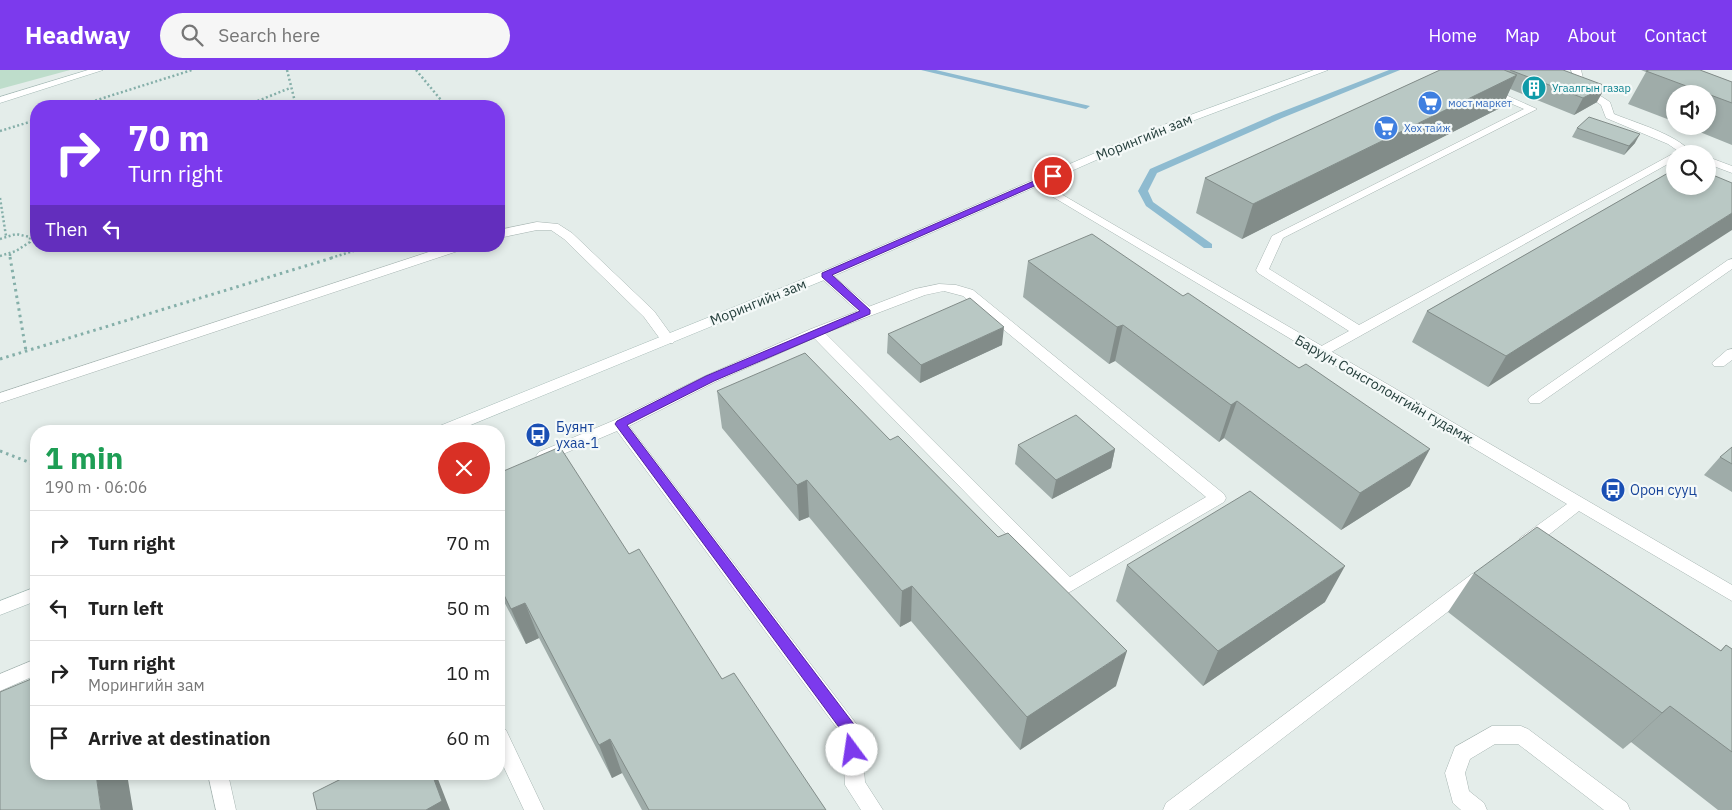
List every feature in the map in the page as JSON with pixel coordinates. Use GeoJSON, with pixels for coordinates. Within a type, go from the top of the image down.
{"type":"FeatureCollection","features":[{"type":"Feature","properties":{"kind":"street"},"geometry":{"type":"LineString","coordinates":[[0,100],[98,70]]}},
{"type":"Feature","properties":{"kind":"street","name":"Морингийн зам"},"geometry":{"type":"LineString","coordinates":[[457,425],[825,275],[1099,155],[1175,124],[1323,70]]}},
{"type":"Feature","properties":{"kind":"street"},"geometry":{"type":"LineString","coordinates":[[1576,70],[1581,87],[1606,104],[1610,116],[1672,142],[1675,145]]}},
{"type":"Feature","properties":{"kind":"street"},"geometry":{"type":"LineString","coordinates":[[0,95],[60,82]]}},
{"type":"Feature","properties":{"kind":"street"},"geometry":{"type":"LineString","coordinates":[[1358,331],[1262,270],[1278,236],[1532,109],[1477,86]]}},
{"type":"Feature","properties":{"kind":"street"},"geometry":{"type":"LineString","coordinates":[[1321,352],[1666,163]]}},
{"type":"Feature","properties":{"kind":"street"},"geometry":{"type":"LineString","coordinates":[[1716,163],[1732,170]]}},
{"type":"Feature","properties":{"kind":"street","name":"Баруун Сонсголонгийн гудамж"},"geometry":{"type":"LineString","coordinates":[[1038,183],[1732,594]]}},
{"type":"Feature","properties":{"kind":"street"},"geometry":{"type":"LineString","coordinates":[[505,233],[538,226],[554,227],[568,236],[649,314],[668,340]]}},
{"type":"Feature","properties":{"kind":"street"},"geometry":{"type":"LineString","coordinates":[[0,398],[442,252]]}},
{"type":"Feature","properties":{"kind":"street"},"geometry":{"type":"LineString","coordinates":[[1535,400],[1732,263]]}},
{"type":"Feature","properties":{"kind":"street"},"geometry":{"type":"LineString","coordinates":[[825,275],[867,312]]}},
{"type":"Feature","properties":{"kind":"street"},"geometry":{"type":"LineString","coordinates":[[534,461],[620,424],[710,379],[816,332],[938,287],[956,287],[968,293],[1218,498],[1068,586],[816,332]]}},
{"type":"Feature","properties":{"kind":"street"},"geometry":{"type":"LineString","coordinates":[[1719,363],[1732,353]]}},
{"type":"Feature","properties":{"kind":"street"},"geometry":{"type":"LineString","coordinates":[[620,424],[851,732],[855,785],[873,810]]}},
{"type":"Feature","properties":{"kind":"street"},"geometry":{"type":"LineString","coordinates":[[1515,551],[1579,503]]}},
{"type":"Feature","properties":{"kind":"street"},"geometry":{"type":"LineString","coordinates":[[1173,810],[1491,569]]}},
{"type":"Feature","properties":{"kind":"street"},"geometry":{"type":"LineString","coordinates":[[0,608],[30,596]]}},
{"type":"Feature","properties":{"kind":"street"},"geometry":{"type":"LineString","coordinates":[[0,683],[30,670]]}},
{"type":"Feature","properties":{"kind":"street"},"geometry":{"type":"LineString","coordinates":[[1477,810],[1460,796],[1455,773],[1462,754],[1492,735],[1521,735],[1620,810]]}},
{"type":"Feature","properties":{"kind":"street"},"geometry":{"type":"LineString","coordinates":[[505,749],[534,810]]}},
{"type":"Feature","properties":{"kind":"street"},"geometry":{"type":"LineString","coordinates":[[219,780],[226,810]]}},
{"type":"Feature","properties":{"kind":"path"},"geometry":{"type":"LineString","coordinates":[[97,100],[192,70]]}},
{"type":"Feature","properties":{"kind":"path"},"geometry":{"type":"LineString","coordinates":[[287,70],[294,100]]}},
{"type":"Feature","properties":{"kind":"path"},"geometry":{"type":"LineString","coordinates":[[416,70],[441,100]]}},
{"type":"Feature","properties":{"kind":"path"},"geometry":{"type":"LineString","coordinates":[[260,100],[290,88]]}},
{"type":"Feature","properties":{"kind":"path"},"geometry":{"type":"LineString","coordinates":[[0,131],[30,122]]}},
{"type":"Feature","properties":{"kind":"path"},"geometry":{"type":"LineString","coordinates":[[0,198],[6,236]]}},
{"type":"Feature","properties":{"kind":"path"},"geometry":{"type":"LineString","coordinates":[[0,239],[16,234],[30,237],[30,242],[22,249],[0,256]]}},
{"type":"Feature","properties":{"kind":"path"},"geometry":{"type":"LineString","coordinates":[[0,359],[349,252]]}},
{"type":"Feature","properties":{"kind":"path"},"geometry":{"type":"LineString","coordinates":[[10,254],[13,282],[26,351]]}},
{"type":"Feature","properties":{"kind":"path"},"geometry":{"type":"LineString","coordinates":[[0,451],[30,463]]}},
{"type":"Feature","properties":{"kind":"green space"},"geometry":{"type":"Polygon","coordinates":[[[0,70],[70,70],[0,89],[0,70]]]}},
{"type":"Feature","properties":{"kind":"building"},"geometry":{"type":"Polygon","coordinates":[[[1440,70],[1504,70],[1517,75],[1253,204],[1205,178],[1440,70]]]}},
{"type":"Feature","properties":{"kind":"building"},"geometry":{"type":"Polygon","coordinates":[[[1510,70],[1563,70],[1606,86],[1583,98],[1510,70]]]}},
{"type":"Feature","properties":{"kind":"building"},"geometry":{"type":"Polygon","coordinates":[[[1700,70],[1732,82],[1732,103],[1716,97],[1716,85],[1684,85],[1646,71],[1700,70]]]}},
{"type":"Feature","properties":{"kind":"building"},"geometry":{"type":"Polygon","coordinates":[[[1589,117],[1640,134],[1629,146],[1577,128],[1589,117]]]}},
{"type":"Feature","properties":{"kind":"building"},"geometry":{"type":"Polygon","coordinates":[[[1666,174],[1666,195],[1716,195],[1716,176],[1732,183],[1732,213],[1506,356],[1427,311],[1666,174]]]}},
{"type":"Feature","properties":{"kind":"building"},"geometry":{"type":"Polygon","coordinates":[[[1092,234],[1183,296],[1188,293],[1299,368],[1306,364],[1430,449],[1360,493],[1237,401],[1231,405],[1123,325],[1117,327],[1028,261],[1092,234]]]}},
{"type":"Feature","properties":{"kind":"building"},"geometry":{"type":"Polygon","coordinates":[[[970,298],[1004,327],[921,365],[888,334],[970,298]]]}},
{"type":"Feature","properties":{"kind":"building"},"geometry":{"type":"Polygon","coordinates":[[[805,353],[890,440],[898,436],[998,537],[1008,533],[1127,651],[1027,717],[912,586],[902,591],[807,480],[797,485],[717,391],[805,353]]]}},
{"type":"Feature","properties":{"kind":"building"},"geometry":{"type":"Polygon","coordinates":[[[1076,415],[1115,449],[1056,480],[1018,445],[1076,415]]]}},
{"type":"Feature","properties":{"kind":"building"},"geometry":{"type":"Polygon","coordinates":[[[560,447],[629,554],[639,549],[722,679],[734,673],[826,810],[649,810],[610,739],[599,745],[525,603],[511,609],[505,597],[505,470],[560,447]]]}},
{"type":"Feature","properties":{"kind":"building"},"geometry":{"type":"Polygon","coordinates":[[[1732,447],[1732,464],[1720,457],[1732,447]]]}},
{"type":"Feature","properties":{"kind":"building"},"geometry":{"type":"Polygon","coordinates":[[[1250,491],[1345,566],[1218,651],[1127,565],[1250,491]]]}},
{"type":"Feature","properties":{"kind":"building"},"geometry":{"type":"Polygon","coordinates":[[[1537,527],[1721,651],[1726,645],[1732,649],[1732,752],[1670,706],[1662,713],[1474,573],[1537,527]]]}},
{"type":"Feature","properties":{"kind":"building"},"geometry":{"type":"Polygon","coordinates":[[[30,680],[30,780],[97,780],[101,810],[0,810],[0,692],[30,680]]]}},
{"type":"Feature","properties":{"kind":"building"},"geometry":{"type":"Polygon","coordinates":[[[339,780],[434,780],[442,801],[426,810],[317,810],[313,793],[339,780]]]}},
{"type":"Feature","properties":{"kind":"waterway"},"geometry":{"type":"LineString","coordinates":[[925,70],[1086,106]]}},
{"type":"Feature","properties":{"kind":"waterway"},"geometry":{"type":"LineString","coordinates":[[1208,246],[1149,204],[1143,191],[1153,171],[1279,116],[1396,70]]}},
{"type":"Feature","properties":{"kind":"place","name":"Угаалгын газар"},"geometry":{"type":"Point","coordinates":[1534,88]}},
{"type":"Feature","properties":{"kind":"place","name":"мост маркет"},"geometry":{"type":"Point","coordinates":[1430,103]}},
{"type":"Feature","properties":{"kind":"place","name":"Хөх тайж"},"geometry":{"type":"Point","coordinates":[1386,128]}},
{"type":"Feature","properties":{"kind":"place","name":"Буянт ухаа-1"},"geometry":{"type":"Point","coordinates":[538,435]}},
{"type":"Feature","properties":{"kind":"place","name":"Орон сууц"},"geometry":{"type":"Point","coordinates":[1613,490]}},
{"type":"Feature","properties":{"kind":"route"},"geometry":{"type":"LineString","coordinates":[[852,750],[851,732],[620,424],[710,379],[816,332],[867,312],[825,275],[1053,176]]}}]}
